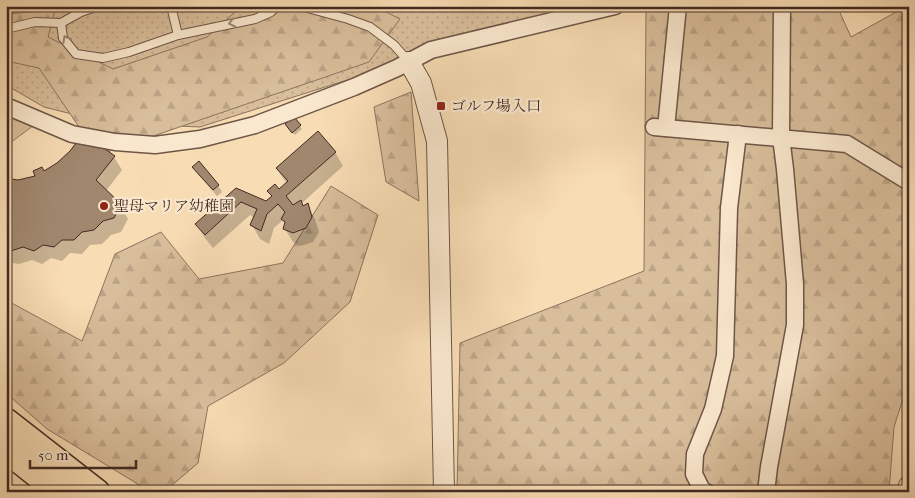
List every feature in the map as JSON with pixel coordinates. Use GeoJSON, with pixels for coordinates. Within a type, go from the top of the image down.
{"type":"FeatureCollection","features":[{"type":"Feature","properties":{"kind":"main road"},"geometry":{"type":"LineString","coordinates":[[6,421],[97,492]]}},
{"type":"Feature","properties":{"kind":"main road"},"geometry":{"type":"LineString","coordinates":[[6,450],[59,492]]}},
{"type":"Feature","properties":{"kind":"street"},"geometry":{"type":"LineString","coordinates":[[6,106],[72,134],[116,142],[155,145],[200,139],[255,125],[354,87],[431,50],[615,6]]}},
{"type":"Feature","properties":{"kind":"street"},"geometry":{"type":"LineString","coordinates":[[678,6],[660,128],[847,144],[909,182]]}},
{"type":"Feature","properties":{"kind":"street"},"geometry":{"type":"LineString","coordinates":[[766,492],[795,325],[796,284],[781,137],[782,6]]}},
{"type":"Feature","properties":{"kind":"street"},"geometry":{"type":"LineString","coordinates":[[409,62],[421,83],[437,141],[444,492]]}},
{"type":"Feature","properties":{"kind":"street"},"geometry":{"type":"LineString","coordinates":[[706,492],[702,490],[694,474],[695,454],[713,409],[725,356],[729,208],[738,134]]}},
{"type":"Feature","properties":{"kind":"street"},"geometry":{"type":"LineString","coordinates":[[908,492],[909,486]]}},
{"type":"Feature","properties":{"kind":"lane"},"geometry":{"type":"LineString","coordinates":[[6,29],[35,22],[61,23],[80,12],[99,6]]}},
{"type":"Feature","properties":{"kind":"lane"},"geometry":{"type":"LineString","coordinates":[[171,6],[178,35]]}},
{"type":"Feature","properties":{"kind":"lane"},"geometry":{"type":"LineString","coordinates":[[61,23],[63,38],[76,54],[103,58],[129,52],[178,35],[255,19],[270,12],[277,6]]}},
{"type":"Feature","properties":{"kind":"lane"},"geometry":{"type":"LineString","coordinates":[[300,6],[370,27],[394,45],[409,62]]}},
{"type":"Feature","properties":{"kind":"green space"},"geometry":{"type":"Polygon","coordinates":[[[6,6],[596,6],[347,80],[200,127],[108,123],[44,107],[6,85],[6,6]]]}},
{"type":"Feature","properties":{"kind":"green space"},"geometry":{"type":"Polygon","coordinates":[[[242,6],[374,6],[400,19],[369,62],[98,155],[39,68],[6,61],[6,14],[55,10],[48,37],[113,69],[207,37],[242,6]]]}},
{"type":"Feature","properties":{"kind":"green space"},"geometry":{"type":"Polygon","coordinates":[[[662,6],[837,6],[851,37],[909,6],[909,380],[894,427],[889,492],[457,492],[460,343],[644,271],[646,11],[662,6]]]}},
{"type":"Feature","properties":{"kind":"green space"},"geometry":{"type":"Polygon","coordinates":[[[411,92],[419,201],[386,182],[374,107],[411,92]]]}},
{"type":"Feature","properties":{"kind":"green space"},"geometry":{"type":"Polygon","coordinates":[[[6,114],[34,125],[6,146],[6,114]]]}},
{"type":"Feature","properties":{"kind":"green space"},"geometry":{"type":"Polygon","coordinates":[[[331,186],[378,215],[350,302],[284,363],[208,406],[198,463],[164,492],[151,492],[47,429],[6,393],[6,300],[82,341],[115,254],[161,232],[199,279],[283,263],[331,186]]]}},
{"type":"Feature","properties":{"kind":"building"},"geometry":{"type":"Polygon","coordinates":[[[294,117],[301,125],[292,133],[285,124],[294,117]]]}},
{"type":"Feature","properties":{"kind":"building"},"geometry":{"type":"Polygon","coordinates":[[[318,131],[336,152],[286,196],[293,205],[301,200],[303,206],[308,203],[312,217],[306,228],[293,233],[283,229],[285,222],[281,219],[285,212],[278,204],[267,214],[261,231],[250,225],[257,209],[241,202],[205,235],[195,224],[236,188],[266,201],[272,196],[267,191],[275,184],[279,189],[288,181],[276,168],[318,131]]]}},
{"type":"Feature","properties":{"kind":"building"},"geometry":{"type":"Polygon","coordinates":[[[76,143],[105,149],[115,156],[96,180],[121,204],[114,218],[103,221],[94,230],[82,232],[74,240],[62,240],[54,247],[43,245],[34,251],[23,247],[11,251],[6,250],[6,178],[18,180],[35,176],[33,171],[42,167],[44,171],[57,163],[76,143]]]}},
{"type":"Feature","properties":{"kind":"building"},"geometry":{"type":"Polygon","coordinates":[[[199,161],[219,185],[213,190],[192,167],[199,161]]]}},
{"type":"Feature","properties":{"kind":"place","name":"ゴルフ場入口"},"geometry":{"type":"Point","coordinates":[441,106]}},
{"type":"Feature","properties":{"kind":"place","name":"聖母マリア幼稚園"},"geometry":{"type":"Point","coordinates":[104,206]}}]}
